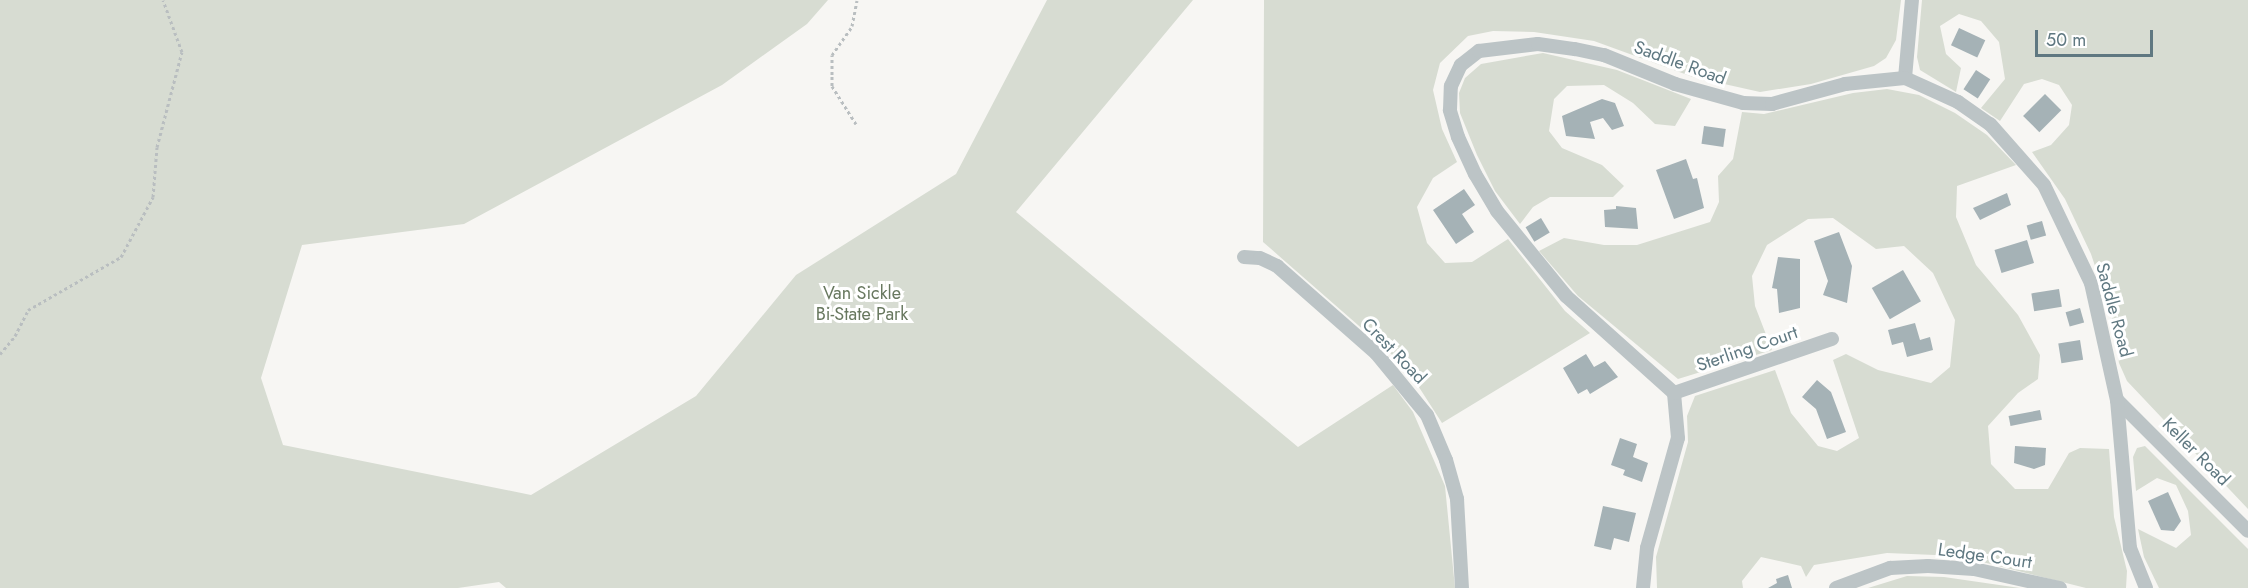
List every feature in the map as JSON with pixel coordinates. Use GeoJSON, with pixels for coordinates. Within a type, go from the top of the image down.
{"type":"FeatureCollection","features":[{"type":"Feature","properties":{"kind":"street"},"geometry":{"type":"LineString","coordinates":[[1905,78],[1912,0]]}},
{"type":"Feature","properties":{"kind":"street","name":"Saddle Road"},"geometry":{"type":"LineString","coordinates":[[1674,393],[1566,296],[1497,210],[1470,165],[1450,110],[1451,86],[1461,65],[1479,51],[1502,46],[1556,46],[1604,55],[1675,84],[1743,103],[1772,104],[1845,84],[1905,78],[1958,102],[1990,124],[2018,151],[2044,185],[2091,283],[2117,400],[2130,548],[2146,588]]}},
{"type":"Feature","properties":{"kind":"street","name":"Crest Road"},"geometry":{"type":"LineString","coordinates":[[1244,257],[1260,258],[1277,266],[1376,353],[1427,415],[1446,460],[1457,499],[1462,588]]}},
{"type":"Feature","properties":{"kind":"street","name":"Sterling Court"},"geometry":{"type":"LineString","coordinates":[[1674,393],[1832,339]]}},
{"type":"Feature","properties":{"kind":"street"},"geometry":{"type":"LineString","coordinates":[[1643,588],[1651,529],[1678,438],[1674,393]]}},
{"type":"Feature","properties":{"kind":"street","name":"Keller Road"},"geometry":{"type":"LineString","coordinates":[[2117,400],[2248,531]]}},
{"type":"Feature","properties":{"kind":"street","name":"Ledge Court"},"geometry":{"type":"LineString","coordinates":[[1836,588],[1890,568],[1928,566],[1974,569],[2060,588]]}},
{"type":"Feature","properties":{"kind":"path"},"geometry":{"type":"LineString","coordinates":[[0,354],[15,336],[28,310],[121,257],[153,197],[157,147],[182,52],[163,0]]}},
{"type":"Feature","properties":{"kind":"path"},"geometry":{"type":"LineString","coordinates":[[856,124],[831,86],[832,55],[852,26],[857,0]]}},
{"type":"Feature","properties":{"kind":"green space","name":"Van Sickle Bi-State Park"},"geometry":{"type":"Polygon","coordinates":[[[0,0],[828,0],[807,24],[722,85],[464,224],[302,245],[261,378],[283,445],[531,495],[696,396],[796,275],[956,174],[1047,0],[1193,0],[1016,212],[1298,447],[1393,385],[1413,412],[1445,486],[1455,588],[506,588],[499,582],[458,588],[0,588],[0,0]]]}},
{"type":"Feature","properties":{"kind":"green space"},"geometry":{"type":"Polygon","coordinates":[[[1264,0],[1901,0],[1896,40],[1886,58],[1874,66],[1811,84],[1760,92],[1693,77],[1594,41],[1534,32],[1493,31],[1468,36],[1440,63],[1433,90],[1442,129],[1457,162],[1433,178],[1417,207],[1427,243],[1445,263],[1472,262],[1508,239],[1565,311],[1590,333],[1442,423],[1406,367],[1263,242],[1264,0]]]}},
{"type":"Feature","properties":{"kind":"green space"},"geometry":{"type":"Polygon","coordinates":[[[1922,0],[2248,0],[2248,509],[2127,381],[2119,363],[2112,317],[2091,254],[2065,199],[2032,152],[2051,145],[2069,125],[2072,105],[2059,85],[2042,79],[2024,84],[2000,121],[1981,108],[2005,79],[1999,42],[1981,21],[1959,14],[1940,26],[1946,54],[1961,68],[1956,92],[1920,70],[1917,57],[1922,0]]]}},
{"type":"Feature","properties":{"kind":"green space"},"geometry":{"type":"Polygon","coordinates":[[[1543,53],[1617,70],[1691,99],[1675,126],[1655,124],[1633,103],[1604,85],[1567,86],[1554,99],[1549,131],[1562,148],[1602,165],[1624,186],[1613,197],[1550,197],[1533,207],[1520,224],[1495,191],[1477,155],[1460,113],[1459,93],[1465,78],[1481,64],[1543,53]]]}},
{"type":"Feature","properties":{"kind":"green space"},"geometry":{"type":"Polygon","coordinates":[[[1887,89],[1919,95],[1955,113],[1987,135],[2016,165],[1957,186],[1956,217],[1976,265],[2018,315],[2040,355],[2038,379],[2018,393],[1988,426],[1991,464],[2015,489],[2048,489],[2069,453],[2080,448],[2109,449],[2114,517],[2127,571],[2126,588],[2086,588],[1959,556],[1887,553],[1814,565],[1806,577],[1801,566],[1761,557],[1742,581],[1743,588],[1657,588],[1656,557],[1688,442],[1687,416],[1695,396],[1775,370],[1791,413],[1818,446],[1837,451],[1859,438],[1833,360],[1846,354],[1878,370],[1931,383],[1950,367],[1955,320],[1933,273],[1904,246],[1876,249],[1833,218],[1808,219],[1767,245],[1752,276],[1755,306],[1772,350],[1678,379],[1578,296],[1539,251],[1564,238],[1604,245],[1637,245],[1710,222],[1719,202],[1718,176],[1733,159],[1742,112],[1764,114],[1853,93],[1887,89]]]}},
{"type":"Feature","properties":{"kind":"green space"},"geometry":{"type":"Polygon","coordinates":[[[2145,446],[2248,549],[2248,588],[2159,588],[2144,557],[2138,529],[2176,548],[2191,535],[2188,511],[2176,485],[2157,478],[2136,491],[2133,457],[2137,448],[2145,446]]]}},
{"type":"Feature","properties":{"kind":"green space"},"geometry":{"type":"Polygon","coordinates":[[[1907,576],[1944,577],[2020,588],[1868,588],[1907,576]]]}},
{"type":"Feature","properties":{"kind":"building"},"geometry":{"type":"Polygon","coordinates":[[[1959,28],[1985,40],[1977,57],[1951,45],[1959,28]]]}},
{"type":"Feature","properties":{"kind":"building"},"geometry":{"type":"Polygon","coordinates":[[[1976,70],[1990,79],[1978,99],[1963,89],[1976,70]]]}},
{"type":"Feature","properties":{"kind":"building"},"geometry":{"type":"Polygon","coordinates":[[[2045,94],[2061,110],[2039,132],[2023,116],[2045,94]]]}},
{"type":"Feature","properties":{"kind":"building"},"geometry":{"type":"Polygon","coordinates":[[[1602,99],[1615,103],[1624,126],[1612,130],[1603,118],[1590,122],[1595,139],[1566,136],[1562,116],[1602,99]]]}},
{"type":"Feature","properties":{"kind":"building"},"geometry":{"type":"Polygon","coordinates":[[[1704,126],[1726,129],[1723,147],[1701,144],[1704,126]]]}},
{"type":"Feature","properties":{"kind":"building"},"geometry":{"type":"Polygon","coordinates":[[[1686,159],[1693,179],[1697,178],[1704,208],[1674,219],[1656,170],[1686,159]]]}},
{"type":"Feature","properties":{"kind":"building"},"geometry":{"type":"Polygon","coordinates":[[[1464,189],[1475,205],[1462,214],[1474,232],[1456,244],[1433,210],[1464,189]]]}},
{"type":"Feature","properties":{"kind":"building"},"geometry":{"type":"Polygon","coordinates":[[[2007,193],[2011,205],[1980,220],[1973,208],[2007,193]]]}},
{"type":"Feature","properties":{"kind":"building"},"geometry":{"type":"Polygon","coordinates":[[[1616,206],[1636,208],[1638,229],[1605,227],[1604,210],[1616,209],[1616,206]]]}},
{"type":"Feature","properties":{"kind":"building"},"geometry":{"type":"Polygon","coordinates":[[[1541,218],[1550,233],[1534,242],[1526,227],[1541,218]]]}},
{"type":"Feature","properties":{"kind":"building"},"geometry":{"type":"Polygon","coordinates":[[[2042,221],[2046,235],[2031,240],[2027,225],[2042,221]]]}},
{"type":"Feature","properties":{"kind":"building"},"geometry":{"type":"Polygon","coordinates":[[[1839,232],[1852,266],[1847,303],[1823,295],[1828,281],[1814,241],[1839,232]]]}},
{"type":"Feature","properties":{"kind":"building"},"geometry":{"type":"Polygon","coordinates":[[[2027,240],[2034,263],[2002,273],[1994,250],[2027,240]]]}},
{"type":"Feature","properties":{"kind":"building"},"geometry":{"type":"Polygon","coordinates":[[[1778,257],[1800,259],[1800,308],[1779,313],[1777,289],[1772,288],[1778,257]]]}},
{"type":"Feature","properties":{"kind":"building"},"geometry":{"type":"Polygon","coordinates":[[[1903,270],[1921,301],[1890,319],[1872,288],[1903,270]]]}},
{"type":"Feature","properties":{"kind":"building"},"geometry":{"type":"Polygon","coordinates":[[[2059,289],[2062,307],[2034,311],[2031,293],[2059,289]]]}},
{"type":"Feature","properties":{"kind":"building"},"geometry":{"type":"Polygon","coordinates":[[[2080,308],[2084,322],[2070,327],[2066,312],[2080,308]]]}},
{"type":"Feature","properties":{"kind":"building"},"geometry":{"type":"Polygon","coordinates":[[[1915,323],[1920,340],[1930,337],[1933,350],[1907,357],[1903,342],[1892,345],[1888,330],[1915,323]]]}},
{"type":"Feature","properties":{"kind":"building"},"geometry":{"type":"Polygon","coordinates":[[[2080,340],[2083,360],[2061,363],[2058,343],[2080,340]]]}},
{"type":"Feature","properties":{"kind":"building"},"geometry":{"type":"Polygon","coordinates":[[[1586,354],[1594,367],[1605,361],[1618,377],[1590,394],[1587,389],[1578,394],[1563,368],[1586,354]]]}},
{"type":"Feature","properties":{"kind":"building"},"geometry":{"type":"Polygon","coordinates":[[[1817,380],[1831,392],[1846,432],[1827,439],[1816,409],[1802,397],[1817,380]]]}},
{"type":"Feature","properties":{"kind":"building"},"geometry":{"type":"Polygon","coordinates":[[[2040,410],[2042,420],[2010,426],[2009,416],[2040,410]]]}},
{"type":"Feature","properties":{"kind":"building"},"geometry":{"type":"Polygon","coordinates":[[[1620,438],[1637,444],[1633,457],[1648,463],[1642,482],[1623,475],[1625,470],[1611,465],[1620,438]]]}},
{"type":"Feature","properties":{"kind":"building"},"geometry":{"type":"Polygon","coordinates":[[[2015,446],[2046,448],[2045,465],[2034,469],[2014,463],[2015,446]]]}},
{"type":"Feature","properties":{"kind":"building"},"geometry":{"type":"Polygon","coordinates":[[[2168,492],[2181,521],[2174,531],[2161,530],[2148,501],[2168,492]]]}},
{"type":"Feature","properties":{"kind":"building"},"geometry":{"type":"Polygon","coordinates":[[[1603,506],[1636,513],[1629,542],[1614,538],[1611,550],[1594,546],[1603,506]]]}},
{"type":"Feature","properties":{"kind":"building"},"geometry":{"type":"Polygon","coordinates":[[[1788,575],[1792,588],[1768,588],[1777,583],[1776,579],[1788,575]]]}}]}
